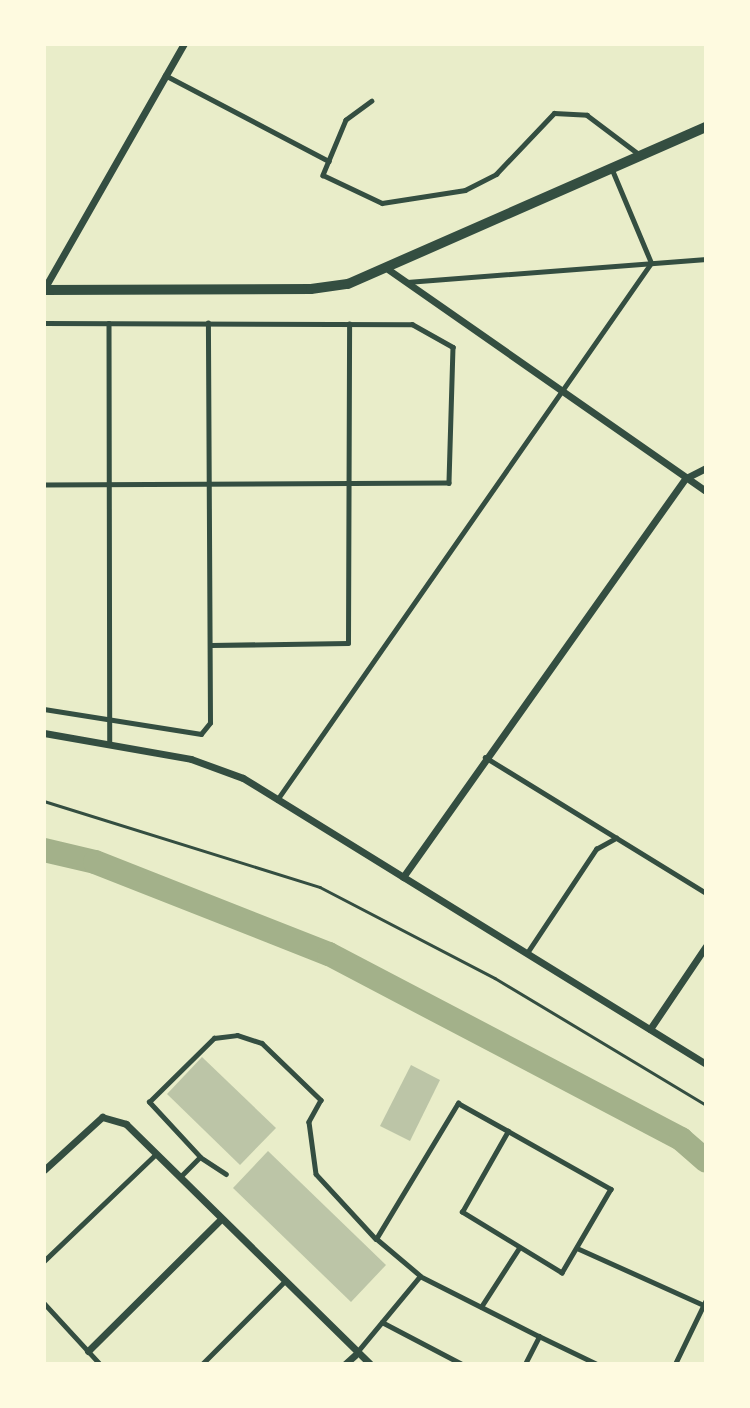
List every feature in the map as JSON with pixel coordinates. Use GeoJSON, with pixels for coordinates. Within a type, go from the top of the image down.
{"type":"FeatureCollection","features":[{"type":"Feature","properties":{"kind":"street"},"geometry":{"type":"LineString","coordinates":[[184,44],[44,289],[311,289],[389,270],[706,127]]}},
{"type":"Feature","properties":{"kind":"street"},"geometry":{"type":"LineString","coordinates":[[389,270],[706,491]]}},
{"type":"Feature","properties":{"kind":"street"},"geometry":{"type":"LineString","coordinates":[[403,877],[484,757],[686,478],[706,468]]}},
{"type":"Feature","properties":{"kind":"street"},"geometry":{"type":"LineString","coordinates":[[44,733],[222,768],[706,1064]]}},
{"type":"Feature","properties":{"kind":"street"},"geometry":{"type":"LineString","coordinates":[[650,1029],[706,946]]}},
{"type":"Feature","properties":{"kind":"street"},"geometry":{"type":"LineString","coordinates":[[44,1170],[102,1117],[126,1124],[355,1355],[370,1364]]}},
{"type":"Feature","properties":{"kind":"street"},"geometry":{"type":"LineString","coordinates":[[88,1351],[220,1220]]}},
{"type":"Feature","properties":{"kind":"street"},"geometry":{"type":"LineString","coordinates":[[345,1364],[355,1355]]}},
{"type":"Feature","properties":{"kind":"lane"},"geometry":{"type":"LineString","coordinates":[[165,75],[329,161]]}},
{"type":"Feature","properties":{"kind":"lane"},"geometry":{"type":"LineString","coordinates":[[372,101],[346,120],[323,174],[343,187],[382,203],[424,200],[496,174],[554,113],[587,115],[641,155]]}},
{"type":"Feature","properties":{"kind":"lane"},"geometry":{"type":"LineString","coordinates":[[612,170],[651,263]]}},
{"type":"Feature","properties":{"kind":"lane"},"geometry":{"type":"LineString","coordinates":[[405,282],[706,259]]}},
{"type":"Feature","properties":{"kind":"lane"},"geometry":{"type":"LineString","coordinates":[[277,800],[564,392],[651,263]]}},
{"type":"Feature","properties":{"kind":"lane"},"geometry":{"type":"LineString","coordinates":[[44,323],[412,324],[453,347],[449,484],[346,487],[44,485]]}},
{"type":"Feature","properties":{"kind":"lane"},"geometry":{"type":"LineString","coordinates":[[109,323],[110,745]]}},
{"type":"Feature","properties":{"kind":"lane"},"geometry":{"type":"LineString","coordinates":[[44,709],[111,722],[206,731],[211,645],[208,323]]}},
{"type":"Feature","properties":{"kind":"lane"},"geometry":{"type":"LineString","coordinates":[[211,645],[348,643],[346,487],[349,324]]}},
{"type":"Feature","properties":{"kind":"lane"},"geometry":{"type":"LineString","coordinates":[[484,757],[706,893]]}},
{"type":"Feature","properties":{"kind":"lane"},"geometry":{"type":"LineString","coordinates":[[526,954],[596,849],[617,838]]}},
{"type":"Feature","properties":{"kind":"lane"},"geometry":{"type":"LineString","coordinates":[[226,1174],[200,1157],[149,1102],[214,1038],[237,1035],[262,1043],[321,1100],[309,1122],[316,1174],[376,1239],[420,1276],[597,1364]]}},
{"type":"Feature","properties":{"kind":"lane"},"geometry":{"type":"LineString","coordinates":[[376,1239],[458,1102],[611,1189],[562,1273],[462,1212],[508,1131]]}},
{"type":"Feature","properties":{"kind":"lane"},"geometry":{"type":"LineString","coordinates":[[44,1261],[156,1154]]}},
{"type":"Feature","properties":{"kind":"lane"},"geometry":{"type":"LineString","coordinates":[[179,1178],[200,1157]]}},
{"type":"Feature","properties":{"kind":"lane"},"geometry":{"type":"LineString","coordinates":[[481,1307],[519,1248]]}},
{"type":"Feature","properties":{"kind":"lane"},"geometry":{"type":"LineString","coordinates":[[577,1248],[705,1302],[675,1364]]}},
{"type":"Feature","properties":{"kind":"lane"},"geometry":{"type":"LineString","coordinates":[[355,1355],[420,1276]]}},
{"type":"Feature","properties":{"kind":"lane"},"geometry":{"type":"LineString","coordinates":[[202,1364],[284,1282]]}},
{"type":"Feature","properties":{"kind":"lane"},"geometry":{"type":"LineString","coordinates":[[44,1303],[100,1364]]}},
{"type":"Feature","properties":{"kind":"lane"},"geometry":{"type":"LineString","coordinates":[[382,1322],[462,1364]]}},
{"type":"Feature","properties":{"kind":"lane"},"geometry":{"type":"LineString","coordinates":[[525,1364],[539,1336]]}},
{"type":"Feature","properties":{"kind":"path"},"geometry":{"type":"LineString","coordinates":[[44,801],[320,887],[483,972],[706,1105]]}},
{"type":"Feature","properties":{"kind":"building"},"geometry":{"type":"Polygon","coordinates":[[[202,1057],[276,1128],[240,1165],[167,1094],[202,1057]]]}},
{"type":"Feature","properties":{"kind":"building"},"geometry":{"type":"Polygon","coordinates":[[[411,1065],[440,1080],[410,1141],[380,1126],[411,1065]]]}},
{"type":"Feature","properties":{"kind":"building"},"geometry":{"type":"Polygon","coordinates":[[[268,1151],[386,1265],[351,1302],[233,1188],[268,1151]]]}},
{"type":"Feature","properties":{"kind":"waterway"},"geometry":{"type":"LineString","coordinates":[[44,850],[95,862],[329,954],[681,1139],[706,1161]]}}]}
